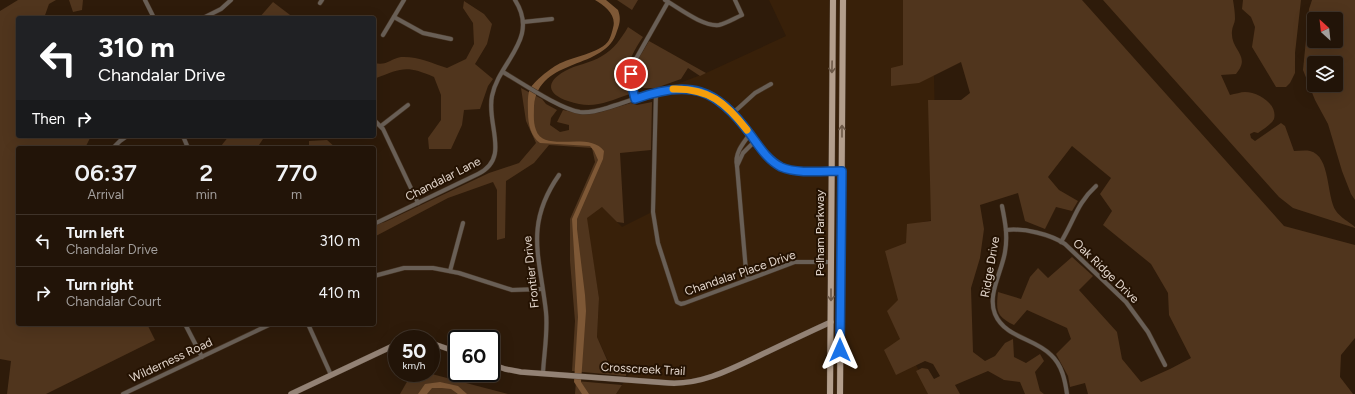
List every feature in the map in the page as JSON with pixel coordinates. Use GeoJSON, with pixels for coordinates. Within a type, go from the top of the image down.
{"type":"FeatureCollection","features":[{"type":"Feature","properties":{"kind":"main road","name":"Pelham Parkway"},"geometry":{"type":"LineString","coordinates":[[830,394],[833,0]]}},
{"type":"Feature","properties":{"kind":"main road","name":"Pelham Parkway"},"geometry":{"type":"LineString","coordinates":[[840,394],[843,0]]}},
{"type":"Feature","properties":{"kind":"main road"},"geometry":{"type":"LineString","coordinates":[[833,49],[842,48]]}},
{"type":"Feature","properties":{"kind":"main road"},"geometry":{"type":"LineString","coordinates":[[832,147],[842,146]]}},
{"type":"Feature","properties":{"kind":"main road"},"geometry":{"type":"LineString","coordinates":[[832,171],[842,171]]}},
{"type":"Feature","properties":{"kind":"main road"},"geometry":{"type":"LineString","coordinates":[[831,269],[841,270]]}},
{"type":"Feature","properties":{"kind":"main road"},"geometry":{"type":"LineString","coordinates":[[831,322],[840,320]]}},
{"type":"Feature","properties":{"kind":"street"},"geometry":{"type":"LineString","coordinates":[[145,0],[153,16]]}},
{"type":"Feature","properties":{"kind":"street"},"geometry":{"type":"LineString","coordinates":[[207,16],[220,9],[231,0]]}},
{"type":"Feature","properties":{"kind":"street"},"geometry":{"type":"LineString","coordinates":[[383,35],[404,0]]}},
{"type":"Feature","properties":{"kind":"street","name":"Chandalar Lane"},"geometry":{"type":"LineString","coordinates":[[376,223],[484,172],[492,165],[496,150],[490,106],[495,86],[519,43],[522,33],[522,13],[515,0]]}},
{"type":"Feature","properties":{"kind":"street"},"geometry":{"type":"LineString","coordinates":[[635,99],[631,82],[633,64],[666,1],[704,22],[717,25],[742,15],[735,0]]}},
{"type":"Feature","properties":{"kind":"street"},"geometry":{"type":"LineString","coordinates":[[394,17],[423,33],[451,39]]}},
{"type":"Feature","properties":{"kind":"street"},"geometry":{"type":"LineString","coordinates":[[523,22],[552,19]]}},
{"type":"Feature","properties":{"kind":"street"},"geometry":{"type":"LineString","coordinates":[[503,72],[571,110],[584,112],[596,111],[656,92],[674,89],[687,89],[700,92],[716,98],[733,113],[772,161],[787,169],[832,171]]}},
{"type":"Feature","properties":{"kind":"street"},"geometry":{"type":"LineString","coordinates":[[733,113],[755,93],[771,84]]}},
{"type":"Feature","properties":{"kind":"street","name":"Chandalar Place Drive"},"geometry":{"type":"LineString","coordinates":[[656,92],[654,217],[658,243],[676,300],[679,303],[686,303],[795,262],[831,262]]}},
{"type":"Feature","properties":{"kind":"street"},"geometry":{"type":"LineString","coordinates":[[381,126],[408,105]]}},
{"type":"Feature","properties":{"kind":"street"},"geometry":{"type":"LineString","coordinates":[[376,122],[381,126],[418,203]]}},
{"type":"Feature","properties":{"kind":"street"},"geometry":{"type":"LineString","coordinates":[[748,279],[746,271],[737,155],[750,134]]}},
{"type":"Feature","properties":{"kind":"street"},"geometry":{"type":"LineString","coordinates":[[116,146],[124,138]]}},
{"type":"Feature","properties":{"kind":"street"},"geometry":{"type":"LineString","coordinates":[[737,166],[744,153],[755,141]]}},
{"type":"Feature","properties":{"kind":"street","name":"Frontier Drive"},"geometry":{"type":"LineString","coordinates":[[543,373],[546,320],[537,242],[538,221],[544,200],[559,175]]}},
{"type":"Feature","properties":{"kind":"street"},"geometry":{"type":"LineString","coordinates":[[1061,242],[1082,201],[1096,186]]}},
{"type":"Feature","properties":{"kind":"street","name":"Ridge Drive"},"geometry":{"type":"LineString","coordinates":[[1002,206],[1006,230],[1005,252],[994,293],[994,312],[1000,323],[1006,329],[1043,348],[1055,359],[1063,374],[1067,394]]}},
{"type":"Feature","properties":{"kind":"street"},"geometry":{"type":"LineString","coordinates":[[450,270],[463,223]]}},
{"type":"Feature","properties":{"kind":"street","name":"Oak Ridge Drive"},"geometry":{"type":"LineString","coordinates":[[1006,230],[1024,230],[1061,242],[1126,302],[1150,337],[1165,365]]}},
{"type":"Feature","properties":{"kind":"street"},"geometry":{"type":"LineString","coordinates":[[376,275],[394,270],[433,268],[450,270],[512,290],[542,289]]}},
{"type":"Feature","properties":{"kind":"street","name":"Crosscreek Trail"},"geometry":{"type":"LineString","coordinates":[[500,366],[513,370],[543,373],[677,384],[701,381],[724,372],[831,322]]}},
{"type":"Feature","properties":{"kind":"street"},"geometry":{"type":"LineString","coordinates":[[186,326],[202,357]]}},
{"type":"Feature","properties":{"kind":"street","name":"Wilderness Road"},"geometry":{"type":"LineString","coordinates":[[123,394],[202,357],[263,326]]}},
{"type":"Feature","properties":{"kind":"street"},"geometry":{"type":"LineString","coordinates":[[309,326],[331,374]]}},
{"type":"Feature","properties":{"kind":"street"},"geometry":{"type":"LineString","coordinates":[[290,394],[303,391],[331,374],[388,348]]}},
{"type":"Feature","properties":{"kind":"shaded area"},"geometry":{"type":"Polygon","coordinates":[[[18,0],[56,0],[49,4],[45,16],[16,16],[16,138],[90,138],[86,146],[16,146],[16,326],[148,326],[155,340],[46,394],[7,394],[11,361],[0,359],[0,11],[18,0]]]}},
{"type":"Feature","properties":{"kind":"shaded area"},"geometry":{"type":"Polygon","coordinates":[[[69,0],[83,0],[82,10],[73,12],[69,0]]]}},
{"type":"Feature","properties":{"kind":"shaded area"},"geometry":{"type":"Polygon","coordinates":[[[595,0],[606,0],[618,10],[620,16],[619,23],[617,31],[610,44],[600,53],[560,71],[548,79],[539,90],[534,106],[534,124],[541,137],[557,142],[588,142],[597,145],[604,151],[603,159],[577,219],[586,311],[581,382],[589,394],[582,394],[574,382],[578,317],[572,219],[598,160],[590,146],[540,143],[532,134],[529,126],[528,101],[530,89],[546,72],[563,62],[593,52],[609,40],[614,23],[612,15],[603,5],[595,0]]]}},
{"type":"Feature","properties":{"kind":"shaded area"},"geometry":{"type":"Polygon","coordinates":[[[617,0],[638,0],[632,10],[617,0]]]}},
{"type":"Feature","properties":{"kind":"shaded area"},"geometry":{"type":"Polygon","coordinates":[[[769,0],[907,0],[907,71],[934,76],[937,219],[909,225],[903,298],[903,340],[931,394],[616,394],[629,374],[610,365],[597,337],[599,298],[586,218],[602,207],[622,227],[656,210],[656,92],[706,73],[786,36],[769,0]]]}},
{"type":"Feature","properties":{"kind":"shaded area"},"geometry":{"type":"Polygon","coordinates":[[[903,0],[1082,0],[1284,226],[1355,245],[1355,338],[1341,355],[1340,377],[1353,394],[1088,394],[1085,383],[1070,387],[1068,376],[1056,354],[1071,339],[1067,328],[1027,310],[1014,325],[1000,316],[997,304],[998,292],[1021,299],[1030,277],[1038,268],[1048,278],[1072,257],[1093,276],[1079,290],[1117,332],[1122,359],[1141,382],[1191,358],[1169,315],[1168,293],[1151,264],[1103,225],[1112,211],[1100,194],[1111,178],[1072,146],[1048,177],[1059,190],[1078,201],[1072,211],[1056,207],[1045,229],[1025,221],[1018,193],[980,205],[984,229],[980,258],[971,288],[973,352],[985,361],[995,356],[1005,343],[1013,339],[1014,357],[1026,363],[1040,354],[1044,361],[1035,372],[1040,391],[1044,394],[1025,394],[1020,382],[1004,380],[988,371],[955,385],[960,394],[928,394],[916,371],[922,368],[928,369],[934,379],[940,376],[933,364],[925,361],[896,375],[884,350],[900,339],[887,311],[898,300],[885,251],[906,243],[907,224],[931,221],[928,100],[961,100],[970,93],[961,62],[919,83],[891,86],[891,68],[903,65],[903,0]]]}},
{"type":"Feature","properties":{"kind":"shaded area"},"geometry":{"type":"Polygon","coordinates":[[[1103,0],[1233,0],[1235,22],[1232,30],[1232,38],[1242,62],[1236,74],[1221,75],[1230,95],[1245,92],[1256,94],[1270,104],[1273,108],[1274,114],[1274,119],[1271,123],[1258,133],[1254,132],[1250,134],[1251,138],[1255,141],[1281,123],[1285,126],[1294,151],[1310,151],[1317,154],[1322,160],[1336,211],[1355,228],[1293,208],[1279,197],[1103,0]]]}},
{"type":"Feature","properties":{"kind":"shaded area"},"geometry":{"type":"Polygon","coordinates":[[[1243,0],[1301,0],[1295,53],[1295,73],[1290,83],[1286,87],[1276,87],[1252,47],[1255,27],[1251,17],[1242,9],[1243,0]]]}},
{"type":"Feature","properties":{"kind":"shaded area"},"geometry":{"type":"Polygon","coordinates":[[[1312,0],[1355,0],[1355,200],[1342,171],[1328,124],[1312,92],[1343,92],[1343,56],[1307,56],[1307,80],[1303,70],[1307,29],[1307,48],[1343,48],[1343,12],[1309,12],[1312,0]]]}},
{"type":"Feature","properties":{"kind":"shaded area"},"geometry":{"type":"Polygon","coordinates":[[[464,1],[484,14],[492,24],[487,44],[475,64],[493,79],[488,86],[480,109],[464,110],[462,125],[451,149],[429,149],[428,138],[441,120],[441,95],[434,77],[410,69],[404,69],[376,78],[376,64],[382,64],[397,58],[407,57],[424,60],[447,68],[466,59],[474,44],[473,23],[463,8],[464,1]]]}},
{"type":"Feature","properties":{"kind":"shaded area"},"geometry":{"type":"Polygon","coordinates":[[[273,2],[291,16],[261,16],[273,2]]]}},
{"type":"Feature","properties":{"kind":"shaded area"},"geometry":{"type":"Polygon","coordinates":[[[628,27],[643,37],[631,57],[627,72],[627,87],[630,94],[592,105],[577,104],[556,95],[551,88],[554,79],[569,69],[598,58],[606,53],[623,36],[628,27]]]}},
{"type":"Feature","properties":{"kind":"shaded area"},"geometry":{"type":"Polygon","coordinates":[[[649,41],[706,73],[700,76],[688,68],[681,79],[656,88],[644,88],[636,84],[634,72],[635,67],[649,41]]]}},
{"type":"Feature","properties":{"kind":"shaded area"},"geometry":{"type":"Polygon","coordinates":[[[521,88],[542,99],[546,104],[557,110],[551,118],[550,125],[560,132],[569,130],[569,125],[557,122],[563,110],[578,113],[597,113],[631,103],[637,105],[652,102],[651,150],[620,153],[624,223],[617,222],[602,207],[587,218],[599,298],[597,337],[611,369],[626,374],[626,376],[572,371],[575,321],[570,261],[570,219],[595,162],[592,148],[549,145],[534,163],[506,181],[505,238],[497,240],[497,190],[493,182],[448,198],[376,236],[376,224],[385,222],[489,173],[519,163],[536,143],[526,121],[521,88]]]}},
{"type":"Feature","properties":{"kind":"shaded area"},"geometry":{"type":"Polygon","coordinates":[[[227,138],[264,138],[258,146],[221,146],[227,138]]]}},
{"type":"Feature","properties":{"kind":"shaded area"},"geometry":{"type":"Polygon","coordinates":[[[327,140],[334,146],[309,146],[309,141],[327,140]]]}},
{"type":"Feature","properties":{"kind":"shaded area"},"geometry":{"type":"Polygon","coordinates":[[[440,376],[448,378],[448,382],[462,382],[508,394],[400,394],[407,382],[440,382],[440,376]]]}},
{"type":"Feature","properties":{"kind":"shaded area"},"geometry":{"type":"Polygon","coordinates":[[[576,381],[622,385],[616,394],[575,394],[576,381]]]}},
{"type":"Feature","properties":{"kind":"shaded area"},"geometry":{"type":"Polygon","coordinates":[[[440,382],[458,386],[467,394],[458,394],[451,389],[432,388],[427,394],[418,394],[425,384],[440,382]]]}},
{"type":"Feature","properties":{"kind":"slow traffic"},"geometry":{"type":"LineString","coordinates":[[673,89],[693,90],[716,98],[736,116],[747,130]]}},
{"type":"Feature","properties":{"kind":"route"},"geometry":{"type":"LineString","coordinates":[[631,74],[632,89],[635,99],[656,92],[674,89],[693,90],[716,98],[736,116],[768,158],[780,166],[787,169],[805,171],[842,171],[840,350]]}}]}
